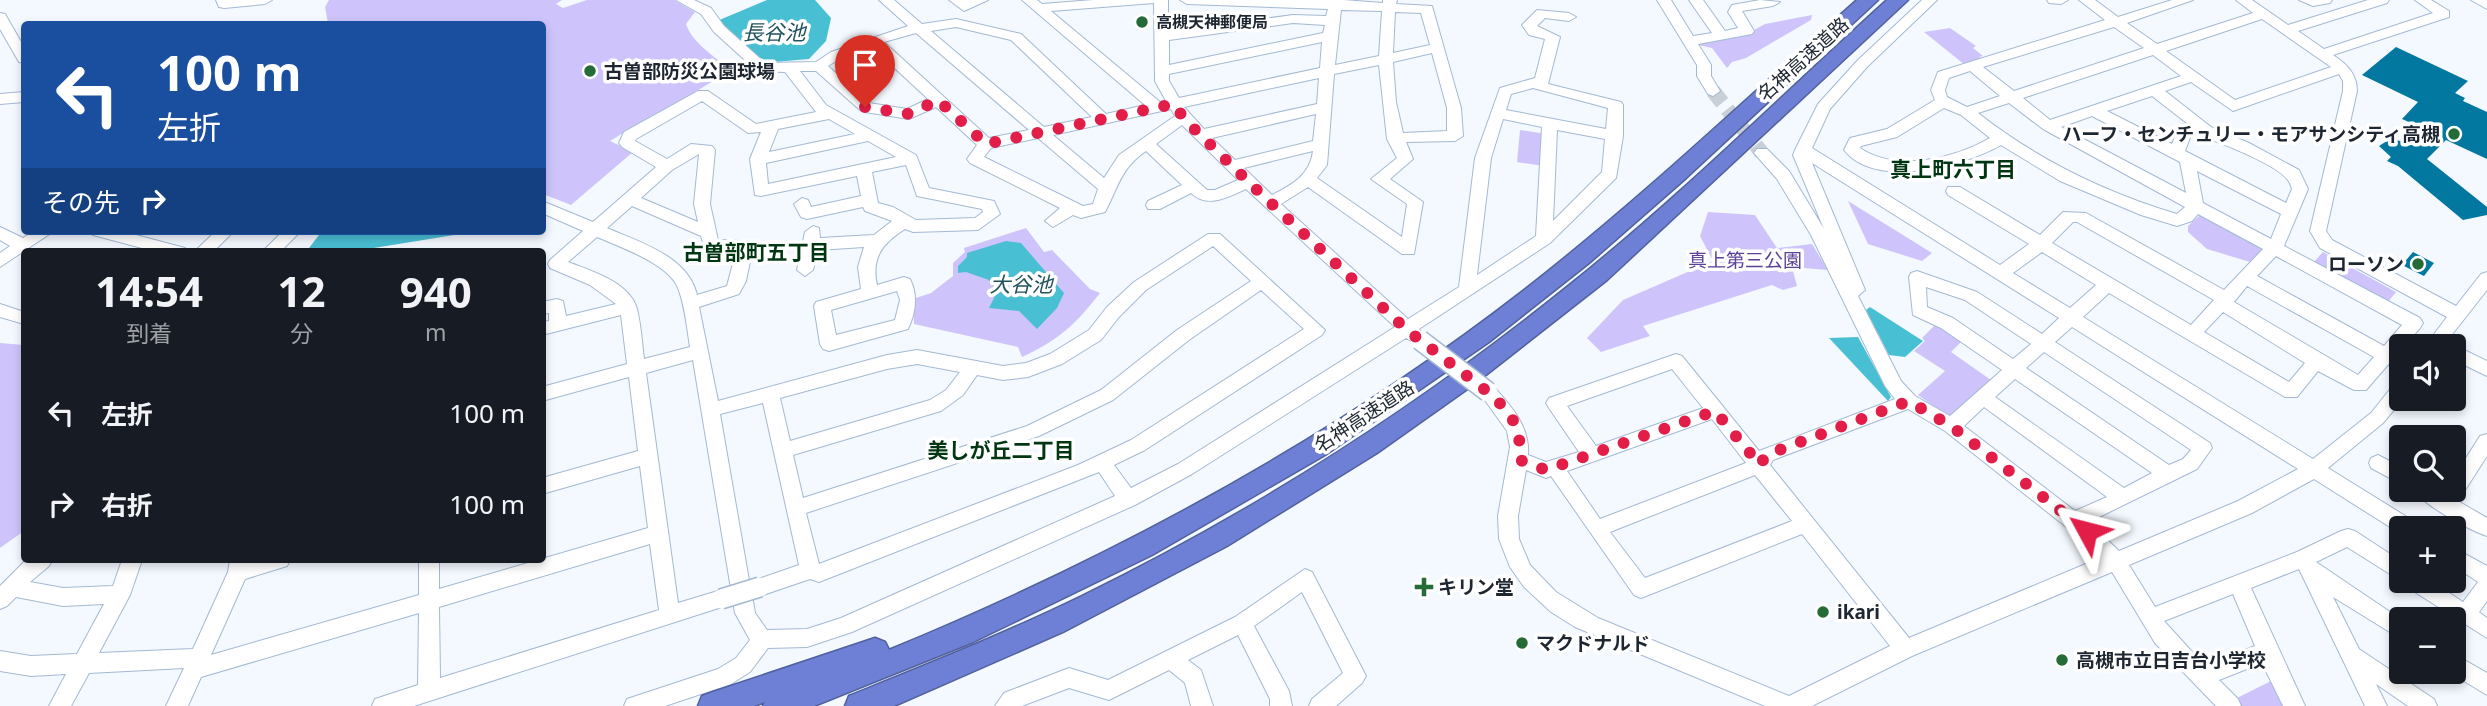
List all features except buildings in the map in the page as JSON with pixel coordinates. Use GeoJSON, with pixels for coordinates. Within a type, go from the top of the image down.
{"type":"FeatureCollection","features":[{"type":"Feature","properties":{"kind":"highway","name":"名神高速道路"},"geometry":{"type":"LineString","coordinates":[[778,706],[931,645],[1048,593],[1153,541],[1348,428],[1472,342],[1553,280],[1650,197],[1868,0]]}},
{"type":"Feature","properties":{"kind":"highway","name":"名神高速道路"},"geometry":{"type":"LineString","coordinates":[[860,706],[961,663],[1164,568],[1271,507],[1351,456],[1478,368],[1560,306],[1671,210],[1898,0]]}},
{"type":"Feature","properties":{"kind":"highway"},"geometry":{"type":"LineString","coordinates":[[713,706],[895,644],[1020,594],[1146,534],[1348,428]]}},
{"type":"Feature","properties":{"kind":"highway"},"geometry":{"type":"LineString","coordinates":[[889,706],[1058,632],[1168,576],[1273,514],[1351,456]]}},
{"type":"Feature","properties":{"kind":"street"},"geometry":{"type":"LineString","coordinates":[[223,0],[224,4],[265,0]]}},
{"type":"Feature","properties":{"kind":"street"},"geometry":{"type":"LineString","coordinates":[[683,0],[706,11],[719,29],[762,68],[819,66],[836,55],[874,41],[918,29],[956,23],[1016,37],[1102,118]]}},
{"type":"Feature","properties":{"kind":"street"},"geometry":{"type":"LineString","coordinates":[[886,0],[1106,188]]}},
{"type":"Feature","properties":{"kind":"street"},"geometry":{"type":"LineString","coordinates":[[956,0],[964,7],[981,0]]}},
{"type":"Feature","properties":{"kind":"street"},"geometry":{"type":"LineString","coordinates":[[1034,4],[1151,0]]}},
{"type":"Feature","properties":{"kind":"street"},"geometry":{"type":"LineString","coordinates":[[1161,0],[1162,81],[1178,110],[1270,203],[1413,335],[1488,392],[1509,412],[1519,433],[1520,460],[1508,495],[1509,541],[1519,564],[1537,588],[1569,613],[1789,706],[1905,649],[2245,508],[2313,470],[2377,418],[2389,403]]}},
{"type":"Feature","properties":{"kind":"street"},"geometry":{"type":"LineString","coordinates":[[1187,0],[1390,4],[1427,9],[1454,108],[1455,136],[1423,135],[1395,139]]}},
{"type":"Feature","properties":{"kind":"street"},"geometry":{"type":"LineString","coordinates":[[1664,0],[1704,65],[1704,76],[1713,91]]}},
{"type":"Feature","properties":{"kind":"street"},"geometry":{"type":"LineString","coordinates":[[1696,0],[1722,37]]}},
{"type":"Feature","properties":{"kind":"street"},"geometry":{"type":"LineString","coordinates":[[1690,41],[1747,31],[1735,12],[1737,8],[1773,2],[1772,0]]}},
{"type":"Feature","properties":{"kind":"street"},"geometry":{"type":"LineString","coordinates":[[1853,306],[1858,305],[1861,298],[1801,155],[1823,107],[1862,64],[1930,0]]}},
{"type":"Feature","properties":{"kind":"street"},"geometry":{"type":"LineString","coordinates":[[2054,0],[2061,0]]}},
{"type":"Feature","properties":{"kind":"street"},"geometry":{"type":"LineString","coordinates":[[2086,0],[2233,106],[2342,68]]}},
{"type":"Feature","properties":{"kind":"street"},"geometry":{"type":"LineString","coordinates":[[2186,0],[1943,75],[1937,87],[1943,102],[1966,112],[2020,154],[2082,188],[2177,220],[2186,217],[2196,205]]}},
{"type":"Feature","properties":{"kind":"street"},"geometry":{"type":"LineString","coordinates":[[2243,0],[2342,68],[2350,81],[2318,230],[2326,244],[2458,315]]}},
{"type":"Feature","properties":{"kind":"street"},"geometry":{"type":"LineString","coordinates":[[2306,0],[2325,0]]}},
{"type":"Feature","properties":{"kind":"street"},"geometry":{"type":"LineString","coordinates":[[2286,30],[2382,0]]}},
{"type":"Feature","properties":{"kind":"street"},"geometry":{"type":"LineString","coordinates":[[2322,54],[2444,14],[2422,0]]}},
{"type":"Feature","properties":{"kind":"street"},"geometry":{"type":"LineString","coordinates":[[2478,0],[2487,5]]}},
{"type":"Feature","properties":{"kind":"street"},"geometry":{"type":"LineString","coordinates":[[1270,203],[1295,191],[1309,180],[1319,165],[1335,3]]}},
{"type":"Feature","properties":{"kind":"street"},"geometry":{"type":"LineString","coordinates":[[1034,4],[1156,107]]}},
{"type":"Feature","properties":{"kind":"street"},"geometry":{"type":"LineString","coordinates":[[1309,180],[1408,250],[1415,202],[1378,179],[1405,159],[1395,139],[1385,58],[1390,4]]}},
{"type":"Feature","properties":{"kind":"street"},"geometry":{"type":"LineString","coordinates":[[546,207],[643,251],[672,268],[686,285],[700,351],[744,613],[752,630],[763,639],[807,638],[845,626],[1128,499],[1413,335],[1467,290],[1544,239],[1610,174],[1615,136],[1616,105],[1540,87],[1553,37],[1534,32],[1529,25],[1542,13],[1569,17]]}},
{"type":"Feature","properties":{"kind":"street"},"geometry":{"type":"LineString","coordinates":[[1966,112],[2263,13]]}},
{"type":"Feature","properties":{"kind":"street"},"geometry":{"type":"LineString","coordinates":[[1161,37],[1293,19],[1331,29]]}},
{"type":"Feature","properties":{"kind":"street"},"geometry":{"type":"LineString","coordinates":[[1,20],[21,54]]}},
{"type":"Feature","properties":{"kind":"street"},"geometry":{"type":"LineString","coordinates":[[1162,71],[1331,29]]}},
{"type":"Feature","properties":{"kind":"street"},"geometry":{"type":"LineString","coordinates":[[874,41],[986,144]]}},
{"type":"Feature","properties":{"kind":"street"},"geometry":{"type":"LineString","coordinates":[[1178,110],[1146,143],[1124,159],[1106,188],[1098,208],[1081,212],[975,159],[986,144],[1156,107],[1178,110],[1329,71],[1437,48]]}},
{"type":"Feature","properties":{"kind":"street"},"geometry":{"type":"LineString","coordinates":[[819,66],[865,107],[909,114],[938,100]]}},
{"type":"Feature","properties":{"kind":"street"},"geometry":{"type":"LineString","coordinates":[[1974,67],[2048,126],[2414,323],[2360,385],[2080,217],[2069,216],[2041,244],[2002,272]]}},
{"type":"Feature","properties":{"kind":"street"},"geometry":{"type":"LineString","coordinates":[[790,68],[821,108],[911,159],[923,192],[975,200],[988,205],[992,214],[978,224],[914,226],[887,211],[871,207],[864,169]]}},
{"type":"Feature","properties":{"kind":"street"},"geometry":{"type":"LineString","coordinates":[[2048,126],[2192,77]]}},
{"type":"Feature","properties":{"kind":"street"},"geometry":{"type":"LineString","coordinates":[[1467,290],[1483,158],[1497,113],[1505,91],[1541,81]]}},
{"type":"Feature","properties":{"kind":"street"},"geometry":{"type":"LineString","coordinates":[[2155,91],[2206,131],[2244,147],[2293,174],[2300,189],[2275,247],[2192,334]]}},
{"type":"Feature","properties":{"kind":"street"},"geometry":{"type":"LineString","coordinates":[[667,166],[627,143],[629,136],[703,94],[754,129],[830,114]]}},
{"type":"Feature","properties":{"kind":"street"},"geometry":{"type":"LineString","coordinates":[[0,99],[21,97]]}},
{"type":"Feature","properties":{"kind":"street"},"geometry":{"type":"LineString","coordinates":[[1943,102],[1892,133],[1856,142],[1852,150],[1861,159],[1875,163],[1934,162],[1967,156],[2000,139]]}},
{"type":"Feature","properties":{"kind":"street"},"geometry":{"type":"LineString","coordinates":[[1201,135],[1324,107]]}},
{"type":"Feature","properties":{"kind":"street"},"geometry":{"type":"LineString","coordinates":[[2092,110],[2290,212]]}},
{"type":"Feature","properties":{"kind":"street"},"geometry":{"type":"LineString","coordinates":[[1497,113],[1615,136]]}},
{"type":"Feature","properties":{"kind":"street"},"geometry":{"type":"LineString","coordinates":[[1544,239],[1550,123]]}},
{"type":"Feature","properties":{"kind":"street"},"geometry":{"type":"LineString","coordinates":[[771,127],[758,159],[761,191],[911,159]]}},
{"type":"Feature","properties":{"kind":"street"},"geometry":{"type":"LineString","coordinates":[[2196,205],[2182,156],[2185,129],[2206,131]]}},
{"type":"Feature","properties":{"kind":"street"},"geometry":{"type":"LineString","coordinates":[[758,159],[869,136]]}},
{"type":"Feature","properties":{"kind":"street"},"geometry":{"type":"LineString","coordinates":[[1146,143],[1203,195],[1217,197],[1248,181]]}},
{"type":"Feature","properties":{"kind":"street"},"geometry":{"type":"LineString","coordinates":[[1232,166],[1321,144]]}},
{"type":"Feature","properties":{"kind":"street"},"geometry":{"type":"LineString","coordinates":[[549,265],[596,231],[667,166],[696,148],[707,150],[702,204],[711,245],[745,247],[738,281],[733,290],[691,303]]}},
{"type":"Feature","properties":{"kind":"street"},"geometry":{"type":"LineString","coordinates":[[1804,150],[2389,516]]}},
{"type":"Feature","properties":{"kind":"street"},"geometry":{"type":"LineString","coordinates":[[1762,153],[1783,175],[1819,235],[1894,386],[1909,401],[1951,426],[2073,521],[2115,560],[2162,636],[2230,706]]}},
{"type":"Feature","properties":{"kind":"street"},"geometry":{"type":"LineString","coordinates":[[1154,205],[1193,186]]}},
{"type":"Feature","properties":{"kind":"street"},"geometry":{"type":"LineString","coordinates":[[1954,191],[2291,391],[2316,361]]}},
{"type":"Feature","properties":{"kind":"street"},"geometry":{"type":"LineString","coordinates":[[630,199],[707,232]]}},
{"type":"Feature","properties":{"kind":"street"},"geometry":{"type":"LineString","coordinates":[[802,204],[807,213],[870,200]]}},
{"type":"Feature","properties":{"kind":"street"},"geometry":{"type":"LineString","coordinates":[[1054,221],[1072,207]]}},
{"type":"Feature","properties":{"kind":"street"},"geometry":{"type":"LineString","coordinates":[[805,270],[812,238],[875,241],[905,221]]}},
{"type":"Feature","properties":{"kind":"street"},"geometry":{"type":"LineString","coordinates":[[0,233],[14,256]]}},
{"type":"Feature","properties":{"kind":"street"},"geometry":{"type":"LineString","coordinates":[[24,248],[41,235]]}},
{"type":"Feature","properties":{"kind":"street"},"geometry":{"type":"LineString","coordinates":[[114,235],[164,248]]}},
{"type":"Feature","properties":{"kind":"street"},"geometry":{"type":"LineString","coordinates":[[207,248],[221,235]]}},
{"type":"Feature","properties":{"kind":"street"},"geometry":{"type":"LineString","coordinates":[[274,248],[286,235]]}},
{"type":"Feature","properties":{"kind":"street"},"geometry":{"type":"LineString","coordinates":[[383,706],[810,570],[819,573],[1102,462],[1138,445],[1317,330],[1213,238],[1140,286],[1094,335],[1056,359],[1028,370],[1003,373],[917,358],[897,360],[710,411]]}},
{"type":"Feature","properties":{"kind":"street"},"geometry":{"type":"LineString","coordinates":[[870,293],[864,272],[875,241]]}},
{"type":"Feature","properties":{"kind":"street"},"geometry":{"type":"LineString","coordinates":[[549,265],[608,287],[618,294],[628,307],[670,616]]}},
{"type":"Feature","properties":{"kind":"street"},"geometry":{"type":"LineString","coordinates":[[2073,521],[2190,464],[2203,448],[1971,296],[1917,277],[1919,311],[1947,323],[2168,474]]}},
{"type":"Feature","properties":{"kind":"street"},"geometry":{"type":"LineString","coordinates":[[2246,278],[2386,355]]}},
{"type":"Feature","properties":{"kind":"street"},"geometry":{"type":"LineString","coordinates":[[2448,334],[2458,315],[2487,278]]}},
{"type":"Feature","properties":{"kind":"street"},"geometry":{"type":"LineString","coordinates":[[796,508],[1033,431],[1070,415],[1107,396],[1183,335],[1261,282]]}},
{"type":"Feature","properties":{"kind":"street"},"geometry":{"type":"LineString","coordinates":[[904,283],[908,300],[902,324],[829,344],[822,306],[870,293],[904,283]]}},
{"type":"Feature","properties":{"kind":"street"},"geometry":{"type":"LineString","coordinates":[[1951,426],[2108,284]]}},
{"type":"Feature","properties":{"kind":"street"},"geometry":{"type":"LineString","coordinates":[[546,307],[556,305],[550,327],[628,307]]}},
{"type":"Feature","properties":{"kind":"street"},"geometry":{"type":"LineString","coordinates":[[0,310],[21,316]]}},
{"type":"Feature","properties":{"kind":"street"},"geometry":{"type":"LineString","coordinates":[[546,393],[700,351]]}},
{"type":"Feature","properties":{"kind":"street"},"geometry":{"type":"LineString","coordinates":[[2466,359],[2487,369]]}},
{"type":"Feature","properties":{"kind":"street"},"geometry":{"type":"LineString","coordinates":[[1592,455],[1555,403],[1676,361],[1905,649]]}},
{"type":"Feature","properties":{"kind":"street"},"geometry":{"type":"LineString","coordinates":[[783,450],[935,406],[948,399],[960,387],[972,368]]}},
{"type":"Feature","properties":{"kind":"street"},"geometry":{"type":"LineString","coordinates":[[770,395],[810,570]]}},
{"type":"Feature","properties":{"kind":"street"},"geometry":{"type":"LineString","coordinates":[[1984,398],[2123,498]]}},
{"type":"Feature","properties":{"kind":"street"},"geometry":{"type":"LineString","coordinates":[[1596,529],[1760,465],[1766,455],[1909,401]]}},
{"type":"Feature","properties":{"kind":"street"},"geometry":{"type":"LineString","coordinates":[[1520,460],[1546,470],[1556,469],[1715,411]]}},
{"type":"Feature","properties":{"kind":"street"},"geometry":{"type":"LineString","coordinates":[[2446,504],[2487,442]]}},
{"type":"Feature","properties":{"kind":"street"},"geometry":{"type":"LineString","coordinates":[[546,485],[648,456]]}},
{"type":"Feature","properties":{"kind":"street"},"geometry":{"type":"LineString","coordinates":[[1102,462],[1128,499]]}},
{"type":"Feature","properties":{"kind":"street"},"geometry":{"type":"LineString","coordinates":[[2378,463],[2389,470]]}},
{"type":"Feature","properties":{"kind":"street"},"geometry":{"type":"LineString","coordinates":[[1556,469],[1641,589],[1807,524]]}},
{"type":"Feature","properties":{"kind":"street"},"geometry":{"type":"LineString","coordinates":[[2443,502],[2487,528]]}},
{"type":"Feature","properties":{"kind":"street"},"geometry":{"type":"LineString","coordinates":[[0,661],[31,666],[197,663],[429,602],[658,534]]}},
{"type":"Feature","properties":{"kind":"street"},"geometry":{"type":"LineString","coordinates":[[2149,618],[2239,584],[2307,565],[2348,537],[2389,564]]}},
{"type":"Feature","properties":{"kind":"street"},"geometry":{"type":"LineString","coordinates":[[5,593],[39,563]]}},
{"type":"Feature","properties":{"kind":"street"},"geometry":{"type":"LineString","coordinates":[[60,706],[120,595],[131,563]]}},
{"type":"Feature","properties":{"kind":"street"},"geometry":{"type":"LineString","coordinates":[[177,706],[239,566],[260,563]]}},
{"type":"Feature","properties":{"kind":"street"},"geometry":{"type":"LineString","coordinates":[[429,563],[429,692]]}},
{"type":"Feature","properties":{"kind":"street"},"geometry":{"type":"LineString","coordinates":[[2466,564],[2487,577]]}},
{"type":"Feature","properties":{"kind":"street"},"geometry":{"type":"LineString","coordinates":[[2307,565],[2389,622]]}},
{"type":"Feature","properties":{"kind":"street"},"geometry":{"type":"LineString","coordinates":[[2307,565],[2376,706]]}},
{"type":"Feature","properties":{"kind":"street"},"geometry":{"type":"LineString","coordinates":[[1006,706],[1012,700],[1069,678],[1109,698],[1171,660],[1242,623],[1305,578],[1355,676],[1320,706]]}},
{"type":"Feature","properties":{"kind":"street"},"geometry":{"type":"LineString","coordinates":[[2239,584],[2294,706]]}},
{"type":"Feature","properties":{"kind":"street"},"geometry":{"type":"LineString","coordinates":[[2466,614],[2487,585]]}},
{"type":"Feature","properties":{"kind":"street"},"geometry":{"type":"LineString","coordinates":[[5,593],[63,597],[120,595]]}},
{"type":"Feature","properties":{"kind":"street"},"geometry":{"type":"LineString","coordinates":[[2432,593],[2453,607]]}},
{"type":"Feature","properties":{"kind":"street"},"geometry":{"type":"LineString","coordinates":[[2466,616],[2487,629]]}},
{"type":"Feature","properties":{"kind":"street"},"geometry":{"type":"LineString","coordinates":[[1242,623],[1280,698],[1281,706]]}},
{"type":"Feature","properties":{"kind":"street"},"geometry":{"type":"LineString","coordinates":[[635,706],[724,677],[743,666],[763,639]]}},
{"type":"Feature","properties":{"kind":"street"},"geometry":{"type":"LineString","coordinates":[[2202,678],[2267,651]]}},
{"type":"Feature","properties":{"kind":"street"},"geometry":{"type":"LineString","coordinates":[[2351,656],[2426,706]]}},
{"type":"Feature","properties":{"kind":"street"},"geometry":{"type":"LineString","coordinates":[[1171,660],[1194,677],[1202,706]]}},
{"type":"Feature","properties":{"kind":"street"},"geometry":{"type":"LineString","coordinates":[[2466,672],[2487,685]]}},
{"type":"Feature","properties":{"kind":"green space"},"geometry":{"type":"Polygon","coordinates":[[[329,0],[562,0],[556,4],[563,8],[587,0],[674,0],[695,12],[686,24],[689,31],[730,70],[610,141],[633,152],[571,205],[546,195],[546,21],[327,21],[325,7],[329,0]]]}},
{"type":"Feature","properties":{"kind":"green space"},"geometry":{"type":"Polygon","coordinates":[[[1812,15],[1811,20],[1746,58],[1732,62],[1727,68],[1712,48],[1698,45],[1698,41],[1743,36],[1765,24],[1812,15]]]}},
{"type":"Feature","properties":{"kind":"green space"},"geometry":{"type":"Polygon","coordinates":[[[1950,28],[1976,46],[1973,48],[1983,56],[1979,57],[1982,60],[1965,65],[1924,32],[1950,28]]]}},
{"type":"Feature","properties":{"kind":"green space"},"geometry":{"type":"Polygon","coordinates":[[[1520,130],[1546,134],[1543,166],[1517,162],[1520,130]]]}},
{"type":"Feature","properties":{"kind":"green space"},"geometry":{"type":"Polygon","coordinates":[[[1848,201],[1932,253],[1922,261],[1868,244],[1848,201]]]}},
{"type":"Feature","properties":{"kind":"green space","name":"真上第三公園"},"geometry":{"type":"Polygon","coordinates":[[[1708,212],[1755,215],[1777,248],[1812,244],[1828,270],[1792,267],[1797,286],[1783,290],[1772,285],[1643,326],[1650,336],[1601,352],[1587,338],[1623,300],[1713,261],[1700,236],[1708,212]]]}},
{"type":"Feature","properties":{"kind":"green space"},"geometry":{"type":"Polygon","coordinates":[[[2199,216],[2210,216],[2264,249],[2250,262],[2207,249],[2188,232],[2188,226],[2199,216]]]}},
{"type":"Feature","properties":{"kind":"green space"},"geometry":{"type":"Polygon","coordinates":[[[1026,228],[1044,252],[1052,250],[1090,289],[1100,293],[1066,330],[1022,357],[1018,347],[914,324],[913,299],[931,293],[953,276],[953,263],[965,252],[964,248],[1026,228]]]}},
{"type":"Feature","properties":{"kind":"green space"},"geometry":{"type":"Polygon","coordinates":[[[2323,252],[2396,292],[2387,303],[2313,263],[2323,252]]]}},
{"type":"Feature","properties":{"kind":"green space"},"geometry":{"type":"Polygon","coordinates":[[[1936,324],[1962,341],[1951,352],[1991,380],[1950,418],[1918,395],[1945,371],[1914,351],[1925,341],[1922,338],[1936,324]]]}},
{"type":"Feature","properties":{"kind":"green space"},"geometry":{"type":"Polygon","coordinates":[[[0,343],[21,345],[21,533],[0,548],[0,343]]]}},
{"type":"Feature","properties":{"kind":"green space"},"geometry":{"type":"Polygon","coordinates":[[[2277,678],[2290,706],[2241,706],[2235,699],[2277,678]]]}},
{"type":"Feature","properties":{"kind":"water","name":"長谷池"},"geometry":{"type":"Polygon","coordinates":[[[767,0],[815,0],[831,18],[826,41],[809,59],[762,63],[717,21],[767,0]]]}},
{"type":"Feature","properties":{"kind":"water"},"geometry":{"type":"Polygon","coordinates":[[[319,235],[454,235],[374,248],[309,248],[319,235]]]}},
{"type":"Feature","properties":{"kind":"water","name":"大谷池"},"geometry":{"type":"Polygon","coordinates":[[[1006,241],[1021,243],[1064,293],[1057,308],[1037,329],[1019,311],[989,308],[997,292],[989,280],[966,272],[958,273],[958,266],[967,257],[967,253],[1006,241]]]}},
{"type":"Feature","properties":{"kind":"water"},"geometry":{"type":"Polygon","coordinates":[[[1870,307],[1923,341],[1905,357],[1889,355],[1866,310],[1870,307]]]}},
{"type":"Feature","properties":{"kind":"water"},"geometry":{"type":"Polygon","coordinates":[[[1858,337],[1891,397],[1888,401],[1829,338],[1858,337]]]}},
{"type":"Feature","properties":{"kind":"tunnel"},"geometry":{"type":"LineString","coordinates":[[1713,91],[1762,153]]}},
{"type":"Feature","properties":{"kind":"place","name":"高槻天神郵便局"},"geometry":{"type":"Point","coordinates":[1142,22]}},
{"type":"Feature","properties":{"kind":"place","name":"古曽部防災公園球場"},"geometry":{"type":"Point","coordinates":[590,71]}},
{"type":"Feature","properties":{"kind":"place","name":"ハーフ・センチュリー・モアサンシティ高槻"},"geometry":{"type":"Point","coordinates":[2454,134]}},
{"type":"Feature","properties":{"kind":"place","name":"ローソン"},"geometry":{"type":"Point","coordinates":[2418,264]}},
{"type":"Feature","properties":{"kind":"place","name":"キリン堂"},"geometry":{"type":"Point","coordinates":[1424,587]}},
{"type":"Feature","properties":{"kind":"place","name":"ikari"},"geometry":{"type":"Point","coordinates":[1823,612]}},
{"type":"Feature","properties":{"kind":"place","name":"マクドナルド"},"geometry":{"type":"Point","coordinates":[1522,643]}},
{"type":"Feature","properties":{"kind":"place","name":"高槻市立日吉台小学校"},"geometry":{"type":"Point","coordinates":[2062,660]}},
{"type":"Feature","properties":{"kind":"district","name":"真上町六丁目"},"geometry":{"type":"Point","coordinates":[1953,169]}},
{"type":"Feature","properties":{"kind":"district","name":"古曽部町五丁目"},"geometry":{"type":"Point","coordinates":[756,252]}},
{"type":"Feature","properties":{"kind":"district","name":"美しが丘二丁目"},"geometry":{"type":"Point","coordinates":[1001,450]}},
{"type":"Feature","properties":{"kind":"route"},"geometry":{"type":"LineString","coordinates":[[865,107],[909,114],[938,100],[986,144],[1174,104],[1185,120],[1259,192],[1407,330],[1488,392],[1509,412],[1519,433],[1520,460],[1546,470],[1556,469],[1715,411],[1760,465],[1766,455],[1909,401],[1951,426],[2087,531]]}}]}
